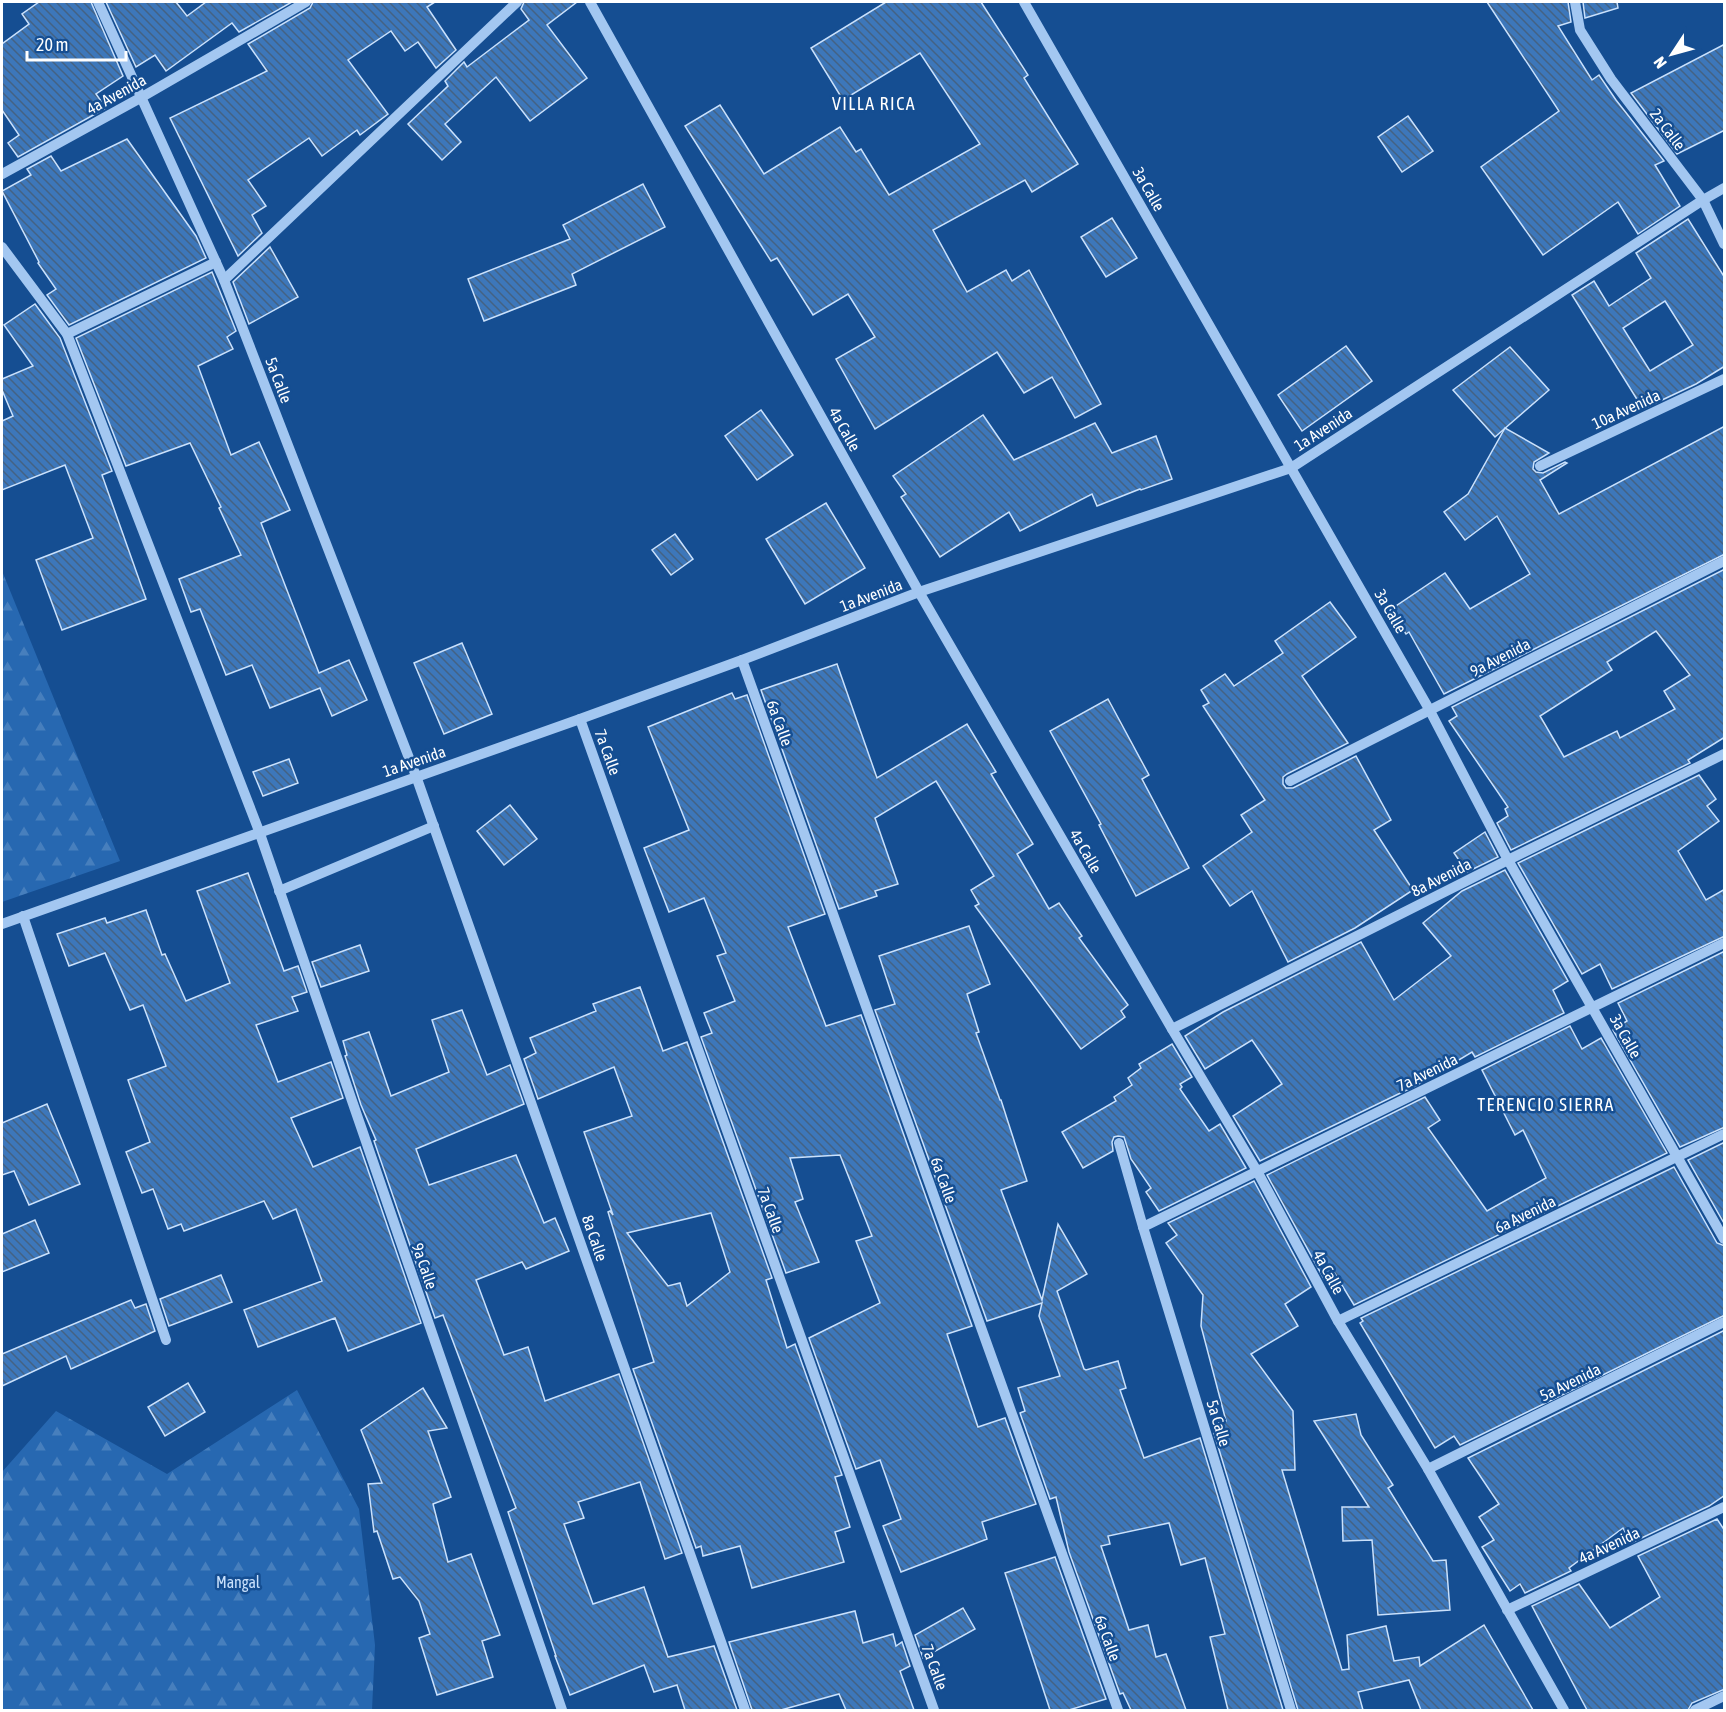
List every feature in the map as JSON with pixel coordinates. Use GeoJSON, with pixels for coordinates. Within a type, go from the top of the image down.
{"type":"FeatureCollection","features":[{"type":"Feature","properties":{"kind":"street","name":"5a Calle"},"geometry":{"type":"LineString","coordinates":[[98,2],[224,280],[416,776]]}},
{"type":"Feature","properties":{"kind":"street","name":"4a Avenida"},"geometry":{"type":"LineString","coordinates":[[2,174],[306,2]]}},
{"type":"Feature","properties":{"kind":"street"},"geometry":{"type":"LineString","coordinates":[[224,280],[517,2]]}},
{"type":"Feature","properties":{"kind":"street","name":"4a Calle"},"geometry":{"type":"LineString","coordinates":[[590,2],[919,592],[1172,1029],[1257,1171],[1338,1321],[1428,1469],[1564,1710]]}},
{"type":"Feature","properties":{"kind":"street","name":"3a Calle"},"geometry":{"type":"LineString","coordinates":[[1024,2],[1429,709],[1508,860],[1725,1239]]}},
{"type":"Feature","properties":{"kind":"street","name":"2a Calle"},"geometry":{"type":"LineString","coordinates":[[1575,2],[1580,30],[1611,79],[1703,200],[1725,243]]}},
{"type":"Feature","properties":{"kind":"street","name":"1a Avenida"},"geometry":{"type":"LineString","coordinates":[[2,924],[580,719],[919,592],[1291,468],[1703,200],[1725,188]]}},
{"type":"Feature","properties":{"kind":"street","name":"9a Calle"},"geometry":{"type":"LineString","coordinates":[[2,247],[67,334],[259,831],[562,1710]]}},
{"type":"Feature","properties":{"kind":"street"},"geometry":{"type":"LineString","coordinates":[[67,334],[216,262]]}},
{"type":"Feature","properties":{"kind":"street","name":"10a Avenida"},"geometry":{"type":"LineString","coordinates":[[1540,466],[1725,379]]}},
{"type":"Feature","properties":{"kind":"street","name":"9a Avenida"},"geometry":{"type":"LineString","coordinates":[[1290,781],[1725,561]]}},
{"type":"Feature","properties":{"kind":"street","name":"6a Calle"},"geometry":{"type":"LineString","coordinates":[[742,660],[1118,1710]]}},
{"type":"Feature","properties":{"kind":"street","name":"7a Calle"},"geometry":{"type":"LineString","coordinates":[[580,719],[934,1710]]}},
{"type":"Feature","properties":{"kind":"street","name":"8a Avenida"},"geometry":{"type":"LineString","coordinates":[[1172,1029],[1725,754]]}},
{"type":"Feature","properties":{"kind":"street","name":"8a Calle"},"geometry":{"type":"LineString","coordinates":[[416,776],[745,1710]]}},
{"type":"Feature","properties":{"kind":"street"},"geometry":{"type":"LineString","coordinates":[[279,891],[434,826]]}},
{"type":"Feature","properties":{"kind":"street"},"geometry":{"type":"LineString","coordinates":[[23,916],[166,1340]]}},
{"type":"Feature","properties":{"kind":"street","name":"7a Avenida"},"geometry":{"type":"LineString","coordinates":[[1143,1227],[1725,943]]}},
{"type":"Feature","properties":{"kind":"street","name":"6a Avenida"},"geometry":{"type":"LineString","coordinates":[[1338,1321],[1725,1134]]}},
{"type":"Feature","properties":{"kind":"street","name":"5a Calle"},"geometry":{"type":"LineString","coordinates":[[1119,1143],[1291,1710]]}},
{"type":"Feature","properties":{"kind":"street","name":"5a Avenida"},"geometry":{"type":"LineString","coordinates":[[1428,1469],[1725,1322]]}},
{"type":"Feature","properties":{"kind":"street","name":"4a Avenida"},"geometry":{"type":"LineString","coordinates":[[1507,1610],[1725,1507]]}},
{"type":"Feature","properties":{"kind":"street"},"geometry":{"type":"LineString","coordinates":[[1695,1710],[1725,1696]]}},
{"type":"Feature","properties":{"kind":"green space"},"geometry":{"type":"Polygon","coordinates":[[[2,571],[120,861],[2,902],[2,571]]]}},
{"type":"Feature","properties":{"kind":"green space","name":"Mangal"},"geometry":{"type":"Polygon","coordinates":[[[297,1390],[359,1509],[375,1645],[372,1710],[2,1710],[2,1472],[56,1411],[167,1474],[297,1390]]]}},
{"type":"Feature","properties":{"kind":"building"},"geometry":{"type":"Polygon","coordinates":[[[39,2],[91,2],[123,76],[96,94],[106,108],[18,157],[8,143],[19,135],[2,110],[2,44],[29,24],[22,14],[39,2]]]}},
{"type":"Feature","properties":{"kind":"building"},"geometry":{"type":"Polygon","coordinates":[[[106,2],[176,2],[187,16],[206,2],[292,2],[239,32],[232,23],[166,71],[155,55],[136,67],[106,2]]]}},
{"type":"Feature","properties":{"kind":"building"},"geometry":{"type":"Polygon","coordinates":[[[313,2],[435,2],[427,7],[456,50],[436,68],[418,42],[405,51],[391,31],[348,60],[388,114],[360,135],[357,130],[322,156],[309,138],[248,180],[266,206],[252,215],[262,233],[238,256],[170,118],[267,71],[248,44],[310,8],[313,2]]]}},
{"type":"Feature","properties":{"kind":"building"},"geometry":{"type":"Polygon","coordinates":[[[524,2],[577,2],[547,25],[587,78],[530,121],[496,77],[445,124],[461,142],[442,160],[408,124],[448,86],[445,81],[464,62],[467,67],[529,20],[521,9],[524,2]]]}},
{"type":"Feature","properties":{"kind":"building"},"geometry":{"type":"Polygon","coordinates":[[[886,2],[981,2],[1028,75],[1024,78],[1078,164],[1032,192],[1025,180],[933,230],[967,292],[1006,270],[1012,281],[1029,270],[1101,404],[1075,418],[1052,377],[1024,393],[997,352],[875,429],[836,359],[875,337],[848,294],[813,315],[777,258],[771,261],[685,126],[720,105],[764,174],[840,127],[856,152],[861,149],[889,195],[980,144],[920,53],[843,100],[811,48],[886,2]]]}},
{"type":"Feature","properties":{"kind":"building"},"geometry":{"type":"Polygon","coordinates":[[[1487,2],[1568,2],[1571,22],[1558,26],[1592,80],[1599,75],[1664,161],[1655,165],[1680,206],[1638,234],[1618,202],[1543,255],[1481,167],[1559,111],[1487,2]]]}},
{"type":"Feature","properties":{"kind":"building"},"geometry":{"type":"Polygon","coordinates":[[[1583,2],[1617,2],[1618,8],[1585,18],[1583,2]]]}},
{"type":"Feature","properties":{"kind":"building"},"geometry":{"type":"Polygon","coordinates":[[[1725,44],[1725,130],[1677,154],[1631,93],[1725,44]]]}},
{"type":"Feature","properties":{"kind":"building"},"geometry":{"type":"Polygon","coordinates":[[[1408,116],[1433,151],[1402,172],[1378,137],[1408,116]]]}},
{"type":"Feature","properties":{"kind":"building"},"geometry":{"type":"Polygon","coordinates":[[[127,139],[196,236],[206,258],[69,325],[47,295],[56,289],[38,263],[2,191],[31,175],[27,169],[51,156],[61,171],[127,139]]]}},
{"type":"Feature","properties":{"kind":"building"},"geometry":{"type":"Polygon","coordinates":[[[643,184],[665,227],[572,274],[576,285],[484,321],[468,279],[570,239],[563,225],[643,184]]]}},
{"type":"Feature","properties":{"kind":"building"},"geometry":{"type":"Polygon","coordinates":[[[1112,218],[1137,258],[1106,277],[1081,237],[1112,218]]]}},
{"type":"Feature","properties":{"kind":"building"},"geometry":{"type":"Polygon","coordinates":[[[1688,219],[1725,278],[1725,366],[1696,384],[1643,409],[1572,295],[1594,281],[1609,306],[1651,278],[1636,253],[1688,219]],[[1665,301],[1623,328],[1650,371],[1693,345],[1665,301]]]}},
{"type":"Feature","properties":{"kind":"building"},"geometry":{"type":"Polygon","coordinates":[[[270,247],[298,297],[249,324],[233,282],[270,247]]]}},
{"type":"Feature","properties":{"kind":"building"},"geometry":{"type":"Polygon","coordinates":[[[212,272],[236,331],[227,337],[233,349],[198,366],[231,455],[259,442],[290,510],[261,523],[319,673],[349,660],[367,700],[332,716],[320,688],[270,708],[252,665],[226,675],[200,609],[191,612],[179,579],[241,555],[219,508],[221,507],[190,443],[126,466],[76,338],[212,272]]]}},
{"type":"Feature","properties":{"kind":"building"},"geometry":{"type":"Polygon","coordinates":[[[35,304],[60,338],[112,471],[102,475],[146,599],[62,630],[36,560],[93,538],[65,465],[2,490],[2,421],[13,416],[2,390],[2,379],[33,366],[4,325],[35,304]]]}},
{"type":"Feature","properties":{"kind":"building"},"geometry":{"type":"Polygon","coordinates":[[[1346,346],[1372,381],[1302,431],[1278,395],[1346,346]]]}},
{"type":"Feature","properties":{"kind":"building"},"geometry":{"type":"Polygon","coordinates":[[[1510,347],[1549,390],[1495,437],[1453,390],[1510,347]]]}},
{"type":"Feature","properties":{"kind":"building"},"geometry":{"type":"Polygon","coordinates":[[[761,410],[793,455],[757,480],[725,436],[761,410]]]}},
{"type":"Feature","properties":{"kind":"building"},"geometry":{"type":"Polygon","coordinates":[[[983,415],[1014,460],[1095,423],[1112,453],[1156,436],[1172,479],[1097,506],[1092,494],[1020,531],[1009,512],[940,557],[901,497],[906,494],[893,476],[983,415]]]}},
{"type":"Feature","properties":{"kind":"building"},"geometry":{"type":"Polygon","coordinates":[[[1725,426],[1725,554],[1444,694],[1409,632],[1406,634],[1390,610],[1445,573],[1470,609],[1530,574],[1497,516],[1465,540],[1444,512],[1468,494],[1505,428],[1549,453],[1534,462],[1533,469],[1536,472],[1543,473],[1567,463],[1540,480],[1559,514],[1725,426]]]}},
{"type":"Feature","properties":{"kind":"building"},"geometry":{"type":"Polygon","coordinates":[[[826,503],[865,568],[805,604],[766,539],[826,503]]]}},
{"type":"Feature","properties":{"kind":"building"},"geometry":{"type":"Polygon","coordinates":[[[675,534],[693,559],[671,575],[652,550],[675,534]]]}},
{"type":"Feature","properties":{"kind":"building"},"geometry":{"type":"Polygon","coordinates":[[[1725,569],[1725,737],[1688,760],[1690,763],[1511,850],[1497,823],[1508,816],[1505,809],[1508,807],[1449,721],[1457,716],[1452,707],[1725,569]],[[1656,631],[1607,662],[1612,670],[1540,716],[1564,757],[1617,731],[1620,738],[1675,709],[1664,691],[1690,675],[1656,631]]]}},
{"type":"Feature","properties":{"kind":"building"},"geometry":{"type":"Polygon","coordinates":[[[1330,602],[1356,637],[1302,676],[1348,743],[1287,774],[1283,777],[1283,784],[1286,788],[1293,788],[1356,756],[1391,820],[1374,830],[1413,890],[1355,928],[1288,962],[1252,891],[1230,906],[1203,866],[1252,832],[1241,815],[1265,800],[1203,706],[1209,703],[1201,690],[1225,674],[1234,686],[1283,653],[1275,641],[1330,602]]]}},
{"type":"Feature","properties":{"kind":"building"},"geometry":{"type":"Polygon","coordinates":[[[462,643],[492,714],[444,734],[414,663],[462,643]]]}},
{"type":"Feature","properties":{"kind":"building"},"geometry":{"type":"Polygon","coordinates":[[[837,664],[877,778],[967,724],[996,772],[991,774],[1033,844],[1017,854],[1049,909],[1059,903],[1082,936],[1079,938],[1128,1005],[1121,1011],[1125,1017],[1081,1049],[975,906],[979,904],[971,890],[994,876],[936,781],[875,818],[898,884],[875,891],[877,896],[839,909],[761,690],[837,664]]]}},
{"type":"Feature","properties":{"kind":"building"},"geometry":{"type":"Polygon","coordinates":[[[732,693],[735,699],[747,695],[825,914],[788,927],[826,1026],[861,1015],[972,1326],[947,1334],[978,1427],[1005,1418],[1036,1504],[982,1522],[987,1539],[901,1572],[883,1526],[901,1519],[880,1460],[856,1469],[809,1338],[880,1303],[856,1241],[872,1236],[840,1155],[790,1158],[803,1199],[795,1202],[819,1262],[786,1273],[701,1037],[712,1033],[704,1013],[735,1001],[717,956],[726,953],[704,898],[669,912],[644,848],[689,830],[648,727],[732,693]]]}},
{"type":"Feature","properties":{"kind":"building"},"geometry":{"type":"Polygon","coordinates":[[[1108,699],[1149,775],[1142,779],[1189,868],[1136,896],[1099,825],[1101,824],[1050,731],[1108,699]]]}},
{"type":"Feature","properties":{"kind":"building"},"geometry":{"type":"Polygon","coordinates":[[[289,759],[298,783],[263,796],[253,772],[289,759]]]}},
{"type":"Feature","properties":{"kind":"building"},"geometry":{"type":"Polygon","coordinates":[[[1699,775],[1716,799],[1707,806],[1719,821],[1678,851],[1706,900],[1725,889],[1725,936],[1612,989],[1600,964],[1582,974],[1518,863],[1699,775]]]}},
{"type":"Feature","properties":{"kind":"building"},"geometry":{"type":"Polygon","coordinates":[[[510,805],[537,839],[504,865],[477,831],[510,805]]]}},
{"type":"Feature","properties":{"kind":"building"},"geometry":{"type":"Polygon","coordinates":[[[1485,832],[1498,857],[1467,872],[1454,853],[1485,832]]]}},
{"type":"Feature","properties":{"kind":"building"},"geometry":{"type":"Polygon","coordinates":[[[1505,870],[1568,981],[1553,990],[1564,1013],[1475,1057],[1472,1052],[1417,1085],[1260,1161],[1233,1116],[1282,1084],[1252,1040],[1205,1069],[1185,1036],[1223,1012],[1361,942],[1394,1000],[1451,956],[1423,923],[1462,891],[1505,870]]]}},
{"type":"Feature","properties":{"kind":"building"},"geometry":{"type":"Polygon","coordinates":[[[248,873],[284,971],[298,966],[307,992],[292,997],[298,1011],[256,1025],[278,1082],[331,1062],[343,1098],[291,1118],[313,1167],[360,1147],[421,1323],[348,1351],[335,1318],[258,1347],[244,1310],[322,1281],[296,1209],[273,1219],[264,1201],[184,1231],[181,1224],[168,1229],[153,1189],[142,1193],[126,1152],[150,1142],[128,1080],[166,1066],[143,1005],[130,1010],[105,953],[69,966],[57,934],[105,918],[107,923],[146,910],[162,955],[165,954],[186,1001],[230,983],[197,891],[248,873]]]}},
{"type":"Feature","properties":{"kind":"building"},"geometry":{"type":"Polygon","coordinates":[[[969,926],[990,984],[967,994],[979,1032],[976,1033],[1001,1100],[1027,1181],[1001,1190],[1042,1300],[1058,1224],[1087,1274],[1057,1291],[1084,1369],[1118,1361],[1126,1388],[1120,1390],[1144,1458],[1200,1438],[1283,1710],[1228,1710],[1210,1637],[1225,1634],[1205,1558],[1181,1565],[1169,1523],[1108,1536],[1110,1544],[1101,1546],[1129,1630],[1148,1625],[1156,1657],[1166,1654],[1186,1710],[1131,1710],[1123,1693],[1120,1694],[1069,1552],[1056,1497],[1050,1499],[1020,1413],[1025,1411],[1018,1388],[1060,1376],[1039,1316],[1042,1303],[987,1321],[875,1010],[895,1004],[879,956],[969,926]]]}},
{"type":"Feature","properties":{"kind":"building"},"geometry":{"type":"Polygon","coordinates":[[[360,945],[369,971],[321,987],[312,962],[360,945]]]}},
{"type":"Feature","properties":{"kind":"building"},"geometry":{"type":"Polygon","coordinates":[[[1725,951],[1725,1127],[1680,1147],[1613,1030],[1627,1021],[1618,1003],[1725,951]]]}},
{"type":"Feature","properties":{"kind":"building"},"geometry":{"type":"Polygon","coordinates":[[[640,987],[663,1051],[687,1042],[772,1278],[766,1280],[787,1348],[795,1344],[842,1475],[835,1477],[850,1527],[835,1532],[844,1562],[752,1588],[740,1546],[703,1556],[701,1546],[696,1548],[633,1369],[654,1362],[608,1212],[610,1211],[613,1215],[584,1132],[632,1116],[614,1067],[538,1099],[524,1059],[536,1053],[530,1038],[596,1011],[593,1004],[640,987]],[[711,1213],[627,1233],[668,1286],[680,1283],[687,1306],[730,1272],[711,1213]]]}},
{"type":"Feature","properties":{"kind":"building"},"geometry":{"type":"Polygon","coordinates":[[[462,1010],[487,1075],[510,1065],[524,1104],[416,1149],[429,1185],[516,1155],[544,1223],[555,1218],[569,1251],[526,1269],[522,1262],[476,1280],[504,1355],[528,1347],[545,1401],[619,1374],[682,1553],[665,1559],[640,1482],[578,1502],[584,1518],[564,1524],[593,1604],[644,1587],[668,1657],[714,1646],[737,1710],[685,1710],[677,1685],[654,1692],[644,1665],[570,1695],[508,1512],[516,1508],[443,1315],[435,1318],[374,1141],[376,1140],[361,1105],[345,1056],[347,1055],[343,1041],[369,1032],[391,1096],[449,1072],[432,1020],[462,1010]]]}},
{"type":"Feature","properties":{"kind":"building"},"geometry":{"type":"Polygon","coordinates":[[[1570,1026],[1582,1049],[1601,1038],[1667,1153],[1354,1305],[1334,1272],[1324,1279],[1267,1175],[1425,1097],[1440,1120],[1428,1128],[1487,1211],[1546,1178],[1523,1130],[1515,1135],[1482,1070],[1570,1026]]]}},
{"type":"Feature","properties":{"kind":"building"},"geometry":{"type":"Polygon","coordinates":[[[1172,1044],[1192,1077],[1180,1084],[1182,1087],[1180,1089],[1209,1131],[1220,1124],[1246,1168],[1159,1211],[1146,1192],[1151,1188],[1131,1159],[1124,1137],[1114,1137],[1113,1151],[1083,1168],[1062,1132],[1116,1101],[1114,1097],[1132,1085],[1128,1078],[1141,1068],[1139,1064],[1172,1044]]]}},
{"type":"Feature","properties":{"kind":"building"},"geometry":{"type":"Polygon","coordinates":[[[47,1104],[80,1184],[29,1205],[14,1171],[2,1175],[2,1123],[47,1104]]]}},
{"type":"Feature","properties":{"kind":"building"},"geometry":{"type":"Polygon","coordinates":[[[1725,1142],[1725,1225],[1688,1160],[1725,1142]]]}},
{"type":"Feature","properties":{"kind":"building"},"geometry":{"type":"Polygon","coordinates":[[[1674,1167],[1717,1243],[1725,1246],[1725,1315],[1460,1445],[1454,1436],[1435,1448],[1360,1323],[1363,1321],[1361,1318],[1674,1167]]]}},
{"type":"Feature","properties":{"kind":"building"},"geometry":{"type":"Polygon","coordinates":[[[1254,1181],[1311,1287],[1285,1304],[1298,1326],[1251,1354],[1293,1411],[1295,1470],[1282,1470],[1342,1670],[1349,1669],[1347,1635],[1386,1626],[1394,1661],[1419,1657],[1420,1666],[1484,1625],[1533,1710],[1421,1710],[1409,1680],[1358,1692],[1363,1710],[1298,1710],[1214,1433],[1221,1431],[1219,1423],[1226,1421],[1201,1326],[1203,1295],[1166,1243],[1177,1235],[1168,1223],[1254,1181]]]}},
{"type":"Feature","properties":{"kind":"building"},"geometry":{"type":"Polygon","coordinates":[[[35,1220],[49,1253],[2,1272],[2,1234],[35,1220]]]}},
{"type":"Feature","properties":{"kind":"building"},"geometry":{"type":"Polygon","coordinates":[[[221,1275],[232,1302],[169,1326],[160,1299],[221,1275]]]}},
{"type":"Feature","properties":{"kind":"building"},"geometry":{"type":"Polygon","coordinates":[[[131,1300],[135,1308],[146,1304],[155,1331],[71,1369],[66,1356],[2,1386],[2,1354],[131,1300]]]}},
{"type":"Feature","properties":{"kind":"building"},"geometry":{"type":"Polygon","coordinates":[[[1725,1330],[1725,1495],[1709,1506],[1631,1543],[1623,1528],[1569,1568],[1571,1571],[1525,1593],[1520,1584],[1510,1591],[1482,1547],[1494,1540],[1479,1517],[1499,1504],[1468,1458],[1725,1330]]]}},
{"type":"Feature","properties":{"kind":"building"},"geometry":{"type":"Polygon","coordinates":[[[188,1383],[205,1412],[165,1436],[148,1407],[188,1383]]]}},
{"type":"Feature","properties":{"kind":"building"},"geometry":{"type":"Polygon","coordinates":[[[423,1388],[447,1428],[428,1431],[451,1497],[433,1504],[448,1562],[471,1554],[500,1635],[482,1641],[493,1677],[437,1695],[419,1638],[430,1634],[419,1601],[400,1577],[393,1579],[377,1531],[374,1532],[368,1484],[382,1483],[361,1430],[423,1388]]]}},
{"type":"Feature","properties":{"kind":"building"},"geometry":{"type":"Polygon","coordinates":[[[1356,1414],[1361,1435],[1393,1485],[1388,1488],[1433,1561],[1446,1560],[1450,1610],[1378,1615],[1372,1540],[1343,1541],[1342,1507],[1369,1507],[1314,1421],[1356,1414]]]}},
{"type":"Feature","properties":{"kind":"building"},"geometry":{"type":"Polygon","coordinates":[[[1717,1519],[1725,1531],[1725,1689],[1692,1703],[1688,1710],[1587,1710],[1532,1606],[1579,1584],[1610,1628],[1660,1597],[1638,1556],[1717,1519]]]}},
{"type":"Feature","properties":{"kind":"building"},"geometry":{"type":"Polygon","coordinates":[[[1055,1557],[1106,1699],[1069,1710],[1050,1710],[1005,1573],[1055,1557]]]}},
{"type":"Feature","properties":{"kind":"building"},"geometry":{"type":"Polygon","coordinates":[[[963,1608],[975,1629],[923,1658],[915,1635],[963,1608]]]}},
{"type":"Feature","properties":{"kind":"building"},"geometry":{"type":"Polygon","coordinates":[[[855,1611],[863,1643],[893,1634],[896,1646],[902,1642],[910,1666],[900,1671],[914,1710],[846,1710],[839,1694],[781,1710],[752,1710],[729,1642],[855,1611]]]}},
{"type":"Feature","properties":{"kind":"district","name":"VILLA RICA"},"geometry":{"type":"Point","coordinates":[874,103]}},
{"type":"Feature","properties":{"kind":"district","name":"TERENCIO SIERRA"},"geometry":{"type":"Point","coordinates":[1546,1104]}}]}
